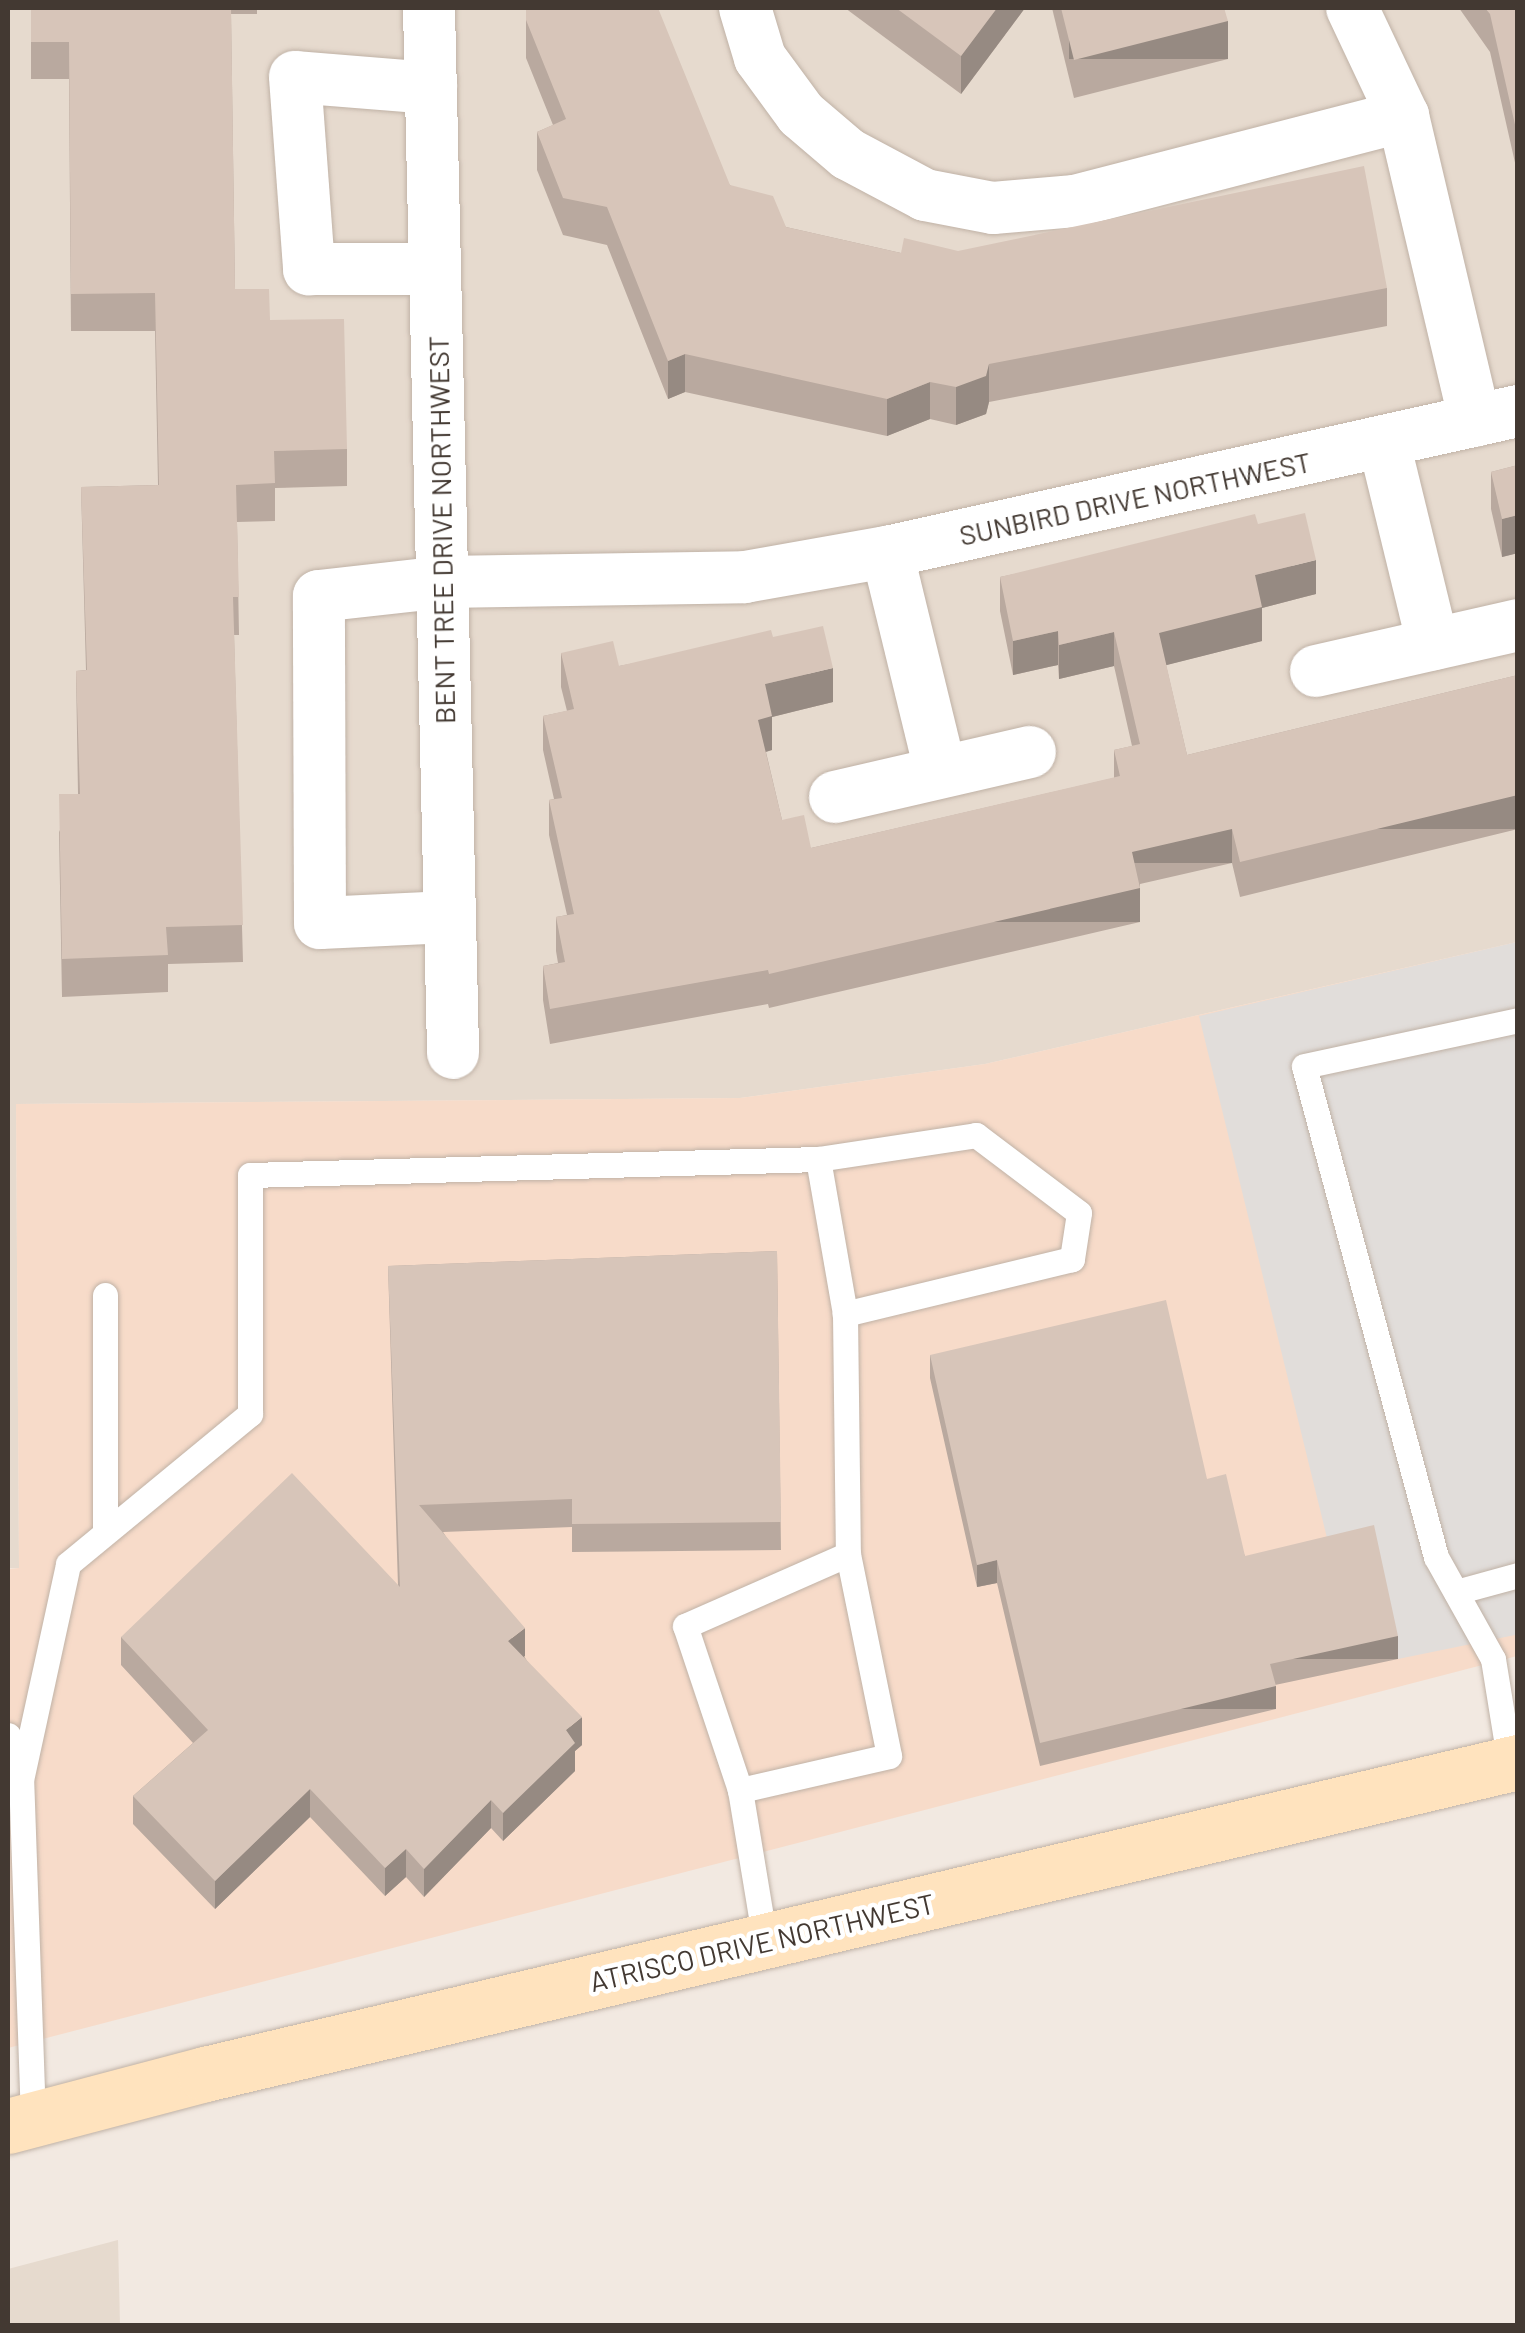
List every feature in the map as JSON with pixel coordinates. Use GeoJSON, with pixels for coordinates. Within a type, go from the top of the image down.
{"type":"FeatureCollection","features":[{"type":"Feature","properties":{"kind":"street","name":"BENT TREE DRIVE NORTHWEST"},"geometry":{"type":"LineString","coordinates":[[430,8],[453,1053]]}},
{"type":"Feature","properties":{"kind":"street"},"geometry":{"type":"LineString","coordinates":[[745,8],[760,58],[801,114],[848,154],[925,195],[993,208],[1075,201],[1403,116]]}},
{"type":"Feature","properties":{"kind":"street"},"geometry":{"type":"LineString","coordinates":[[1352,8],[1403,116],[1496,416]]}},
{"type":"Feature","properties":{"kind":"street"},"geometry":{"type":"LineString","coordinates":[[431,88],[295,77],[309,270],[435,269]]}},
{"type":"Feature","properties":{"kind":"street","name":"SUNBIRD DRIVE NORTHWEST"},"geometry":{"type":"LineString","coordinates":[[449,918],[320,923],[320,596],[442,582],[745,577],[887,552],[1496,416]]}},
{"type":"Feature","properties":{"kind":"street"},"geometry":{"type":"LineString","coordinates":[[1384,443],[1433,644]]}},
{"type":"Feature","properties":{"kind":"street"},"geometry":{"type":"LineString","coordinates":[[887,552],[940,769]]}},
{"type":"Feature","properties":{"kind":"street"},"geometry":{"type":"LineString","coordinates":[[1316,672],[1518,625]]}},
{"type":"Feature","properties":{"kind":"street"},"geometry":{"type":"LineString","coordinates":[[834,797],[940,769],[1030,752]]}},
{"type":"Feature","properties":{"kind":"street","name":"ATRISCO DRIVE NORTHWEST"},"geometry":{"type":"LineString","coordinates":[[20,2123],[1514,1763]]}},
{"type":"Feature","properties":{"kind":"lane"},"geometry":{"type":"LineString","coordinates":[[1514,1763],[1493,1659],[1436,1557],[1304,1066],[1518,1020]]}},
{"type":"Feature","properties":{"kind":"lane"},"geometry":{"type":"LineString","coordinates":[[20,2123],[21,1780],[68,1564],[105,1528],[250,1414],[250,1175],[818,1159],[976,1135],[1079,1213],[1072,1259],[846,1314]]}},
{"type":"Feature","properties":{"kind":"lane"},"geometry":{"type":"LineString","coordinates":[[740,1790],[889,1756],[848,1554],[846,1314],[818,1159]]}},
{"type":"Feature","properties":{"kind":"lane"},"geometry":{"type":"LineString","coordinates":[[105,1295],[105,1528]]}},
{"type":"Feature","properties":{"kind":"lane"},"geometry":{"type":"LineString","coordinates":[[765,1941],[740,1790],[685,1626],[848,1554]]}},
{"type":"Feature","properties":{"kind":"lane"},"geometry":{"type":"LineString","coordinates":[[1456,1592],[1518,1575]]}},
{"type":"Feature","properties":{"kind":"lane"},"geometry":{"type":"LineString","coordinates":[[8,1735],[21,1780]]}},
{"type":"Feature","properties":{"kind":"shaded area"},"geometry":{"type":"Polygon","coordinates":[[[8,8],[1517,8],[1517,942],[985,1064],[740,1098],[16,1104],[19,1568],[8,1568],[8,8]]]}},
{"type":"Feature","properties":{"kind":"shaded area"},"geometry":{"type":"Polygon","coordinates":[[[1517,942],[1517,1656],[8,2048],[8,1569],[19,1568],[16,1104],[740,1098],[985,1064],[1517,942]]]}},
{"type":"Feature","properties":{"kind":"shaded area"},"geometry":{"type":"Polygon","coordinates":[[[1517,942],[1515,1635],[1398,1659],[1390,1628],[1328,1542],[1199,1016],[1517,942]]]}},
{"type":"Feature","properties":{"kind":"shaded area"},"geometry":{"type":"Polygon","coordinates":[[[118,2240],[120,2325],[8,2325],[8,2269],[118,2240]]]}},
{"type":"Feature","properties":{"kind":"building"},"geometry":{"type":"Polygon","coordinates":[[[31,8],[231,8],[235,289],[269,289],[270,320],[344,319],[347,449],[274,451],[275,483],[236,485],[239,597],[233,597],[243,925],[166,927],[168,955],[62,959],[59,794],[80,794],[76,671],[87,670],[81,487],[159,485],[155,293],[71,294],[69,42],[31,42],[31,8]]]}},
{"type":"Feature","properties":{"kind":"building"},"geometry":{"type":"Polygon","coordinates":[[[526,8],[658,8],[730,185],[773,196],[786,227],[901,253],[904,238],[958,251],[1364,166],[1387,288],[989,364],[986,376],[956,387],[930,382],[887,399],[685,354],[668,361],[607,207],[563,198],[537,132],[566,119],[526,20],[526,8]]]}},
{"type":"Feature","properties":{"kind":"building"},"geometry":{"type":"Polygon","coordinates":[[[896,8],[997,8],[961,56],[896,8]]]}},
{"type":"Feature","properties":{"kind":"building"},"geometry":{"type":"Polygon","coordinates":[[[1061,8],[1224,8],[1228,21],[1074,60],[1061,8]]]}},
{"type":"Feature","properties":{"kind":"building"},"geometry":{"type":"Polygon","coordinates":[[[1485,8],[1518,8],[1518,138],[1490,14],[1485,8]]]}},
{"type":"Feature","properties":{"kind":"building"},"geometry":{"type":"Polygon","coordinates":[[[1518,465],[1518,515],[1502,519],[1491,472],[1518,465]]]}},
{"type":"Feature","properties":{"kind":"building"},"geometry":{"type":"Polygon","coordinates":[[[1305,513],[1316,560],[1255,575],[1262,607],[1159,633],[1187,755],[1518,675],[1518,795],[1240,862],[1232,829],[1132,852],[1140,888],[769,974],[768,970],[550,1009],[543,966],[565,962],[556,917],[574,914],[549,800],[562,798],[543,716],[574,709],[561,653],[613,641],[619,666],[771,630],[773,637],[823,626],[833,668],[765,684],[772,716],[758,720],[782,820],[804,815],[811,848],[1120,776],[1114,750],[1140,744],[1114,632],[1059,645],[1058,631],[1013,641],[1000,577],[1255,514],[1258,524],[1305,513]]]}},
{"type":"Feature","properties":{"kind":"building"},"geometry":{"type":"Polygon","coordinates":[[[777,1251],[781,1522],[572,1524],[572,1499],[419,1505],[525,1628],[508,1641],[582,1717],[566,1730],[575,1743],[503,1813],[491,1800],[424,1869],[406,1849],[385,1868],[310,1789],[215,1881],[133,1796],[208,1730],[121,1637],[292,1473],[400,1587],[388,1266],[777,1251]]]}},
{"type":"Feature","properties":{"kind":"building"},"geometry":{"type":"Polygon","coordinates":[[[1166,1300],[1207,1479],[1226,1474],[1245,1556],[1374,1525],[1398,1636],[1270,1664],[1276,1686],[1040,1743],[997,1560],[977,1565],[930,1355],[1166,1300]]]}}]}
